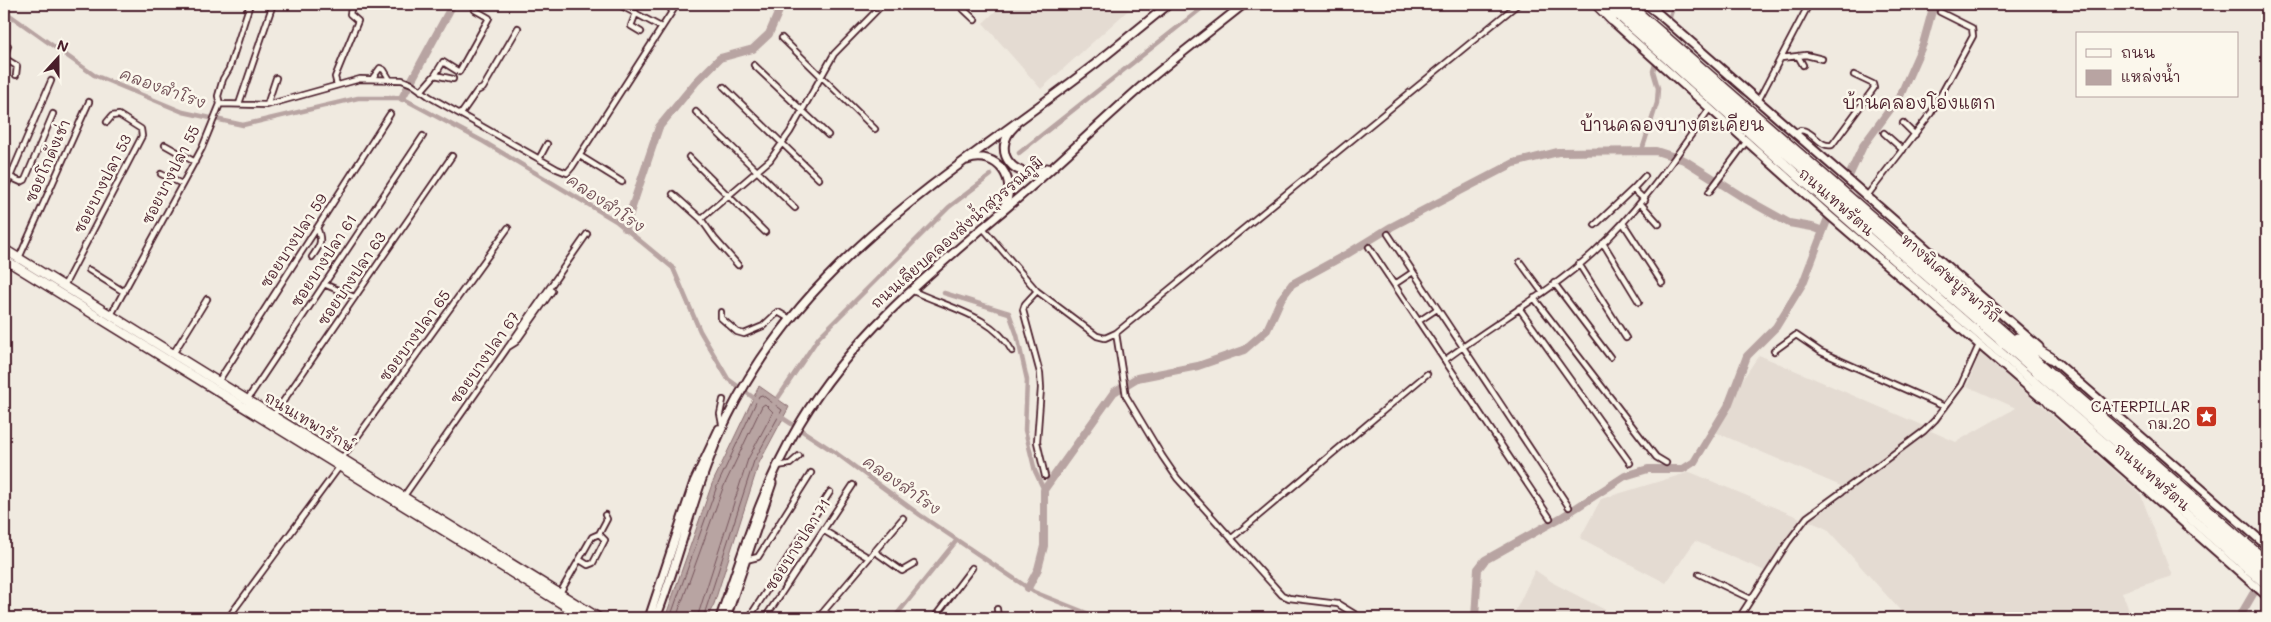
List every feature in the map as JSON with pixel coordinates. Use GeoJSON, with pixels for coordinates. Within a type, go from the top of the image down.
{"type":"FeatureCollection","features":[{"type":"Feature","properties":{"kind":"highway"},"geometry":{"type":"LineString","coordinates":[[1596,4],[1612,20]]}},
{"type":"Feature","properties":{"kind":"highway","name":"ถนนเทพรัตน"},"geometry":{"type":"LineString","coordinates":[[1606,4],[1799,177],[2016,366],[2265,590]]}},
{"type":"Feature","properties":{"kind":"highway","name":"ทางพิเศษบูรพาวิถี"},"geometry":{"type":"LineString","coordinates":[[1616,4],[2267,573]]}},
{"type":"Feature","properties":{"kind":"highway","name":"ทางพิเศษบูรพาวิถี"},"geometry":{"type":"LineString","coordinates":[[1628,4],[2267,562]]}},
{"type":"Feature","properties":{"kind":"highway","name":"ถนนเทพรัตน"},"geometry":{"type":"LineString","coordinates":[[1635,4],[2008,332],[2267,556]]}},
{"type":"Feature","properties":{"kind":"highway"},"geometry":{"type":"LineString","coordinates":[[2008,332],[2051,358]]}},
{"type":"Feature","properties":{"kind":"highway"},"geometry":{"type":"LineString","coordinates":[[2016,366],[2051,406]]}},
{"type":"Feature","properties":{"kind":"main road"},"geometry":{"type":"LineString","coordinates":[[649,618],[694,482],[709,447],[761,358],[815,289],[868,236],[957,165],[1095,64],[1169,4]]}},
{"type":"Feature","properties":{"kind":"main road","name":"ถนนเลียบคลองส่งน้ำสุวรรณภูมิ"},"geometry":{"type":"LineString","coordinates":[[720,618],[758,506],[779,461],[816,398],[871,328],[911,290],[1150,79],[1244,4]]}},
{"type":"Feature","properties":{"kind":"main road","name":"ถนนเทพรัตน"},"geometry":{"type":"LineString","coordinates":[[1591,4],[1612,20],[1830,216],[2255,580]]}},
{"type":"Feature","properties":{"kind":"main road","name":"ถนนเทพรัตน"},"geometry":{"type":"LineString","coordinates":[[1650,6],[1866,197],[2256,536],[2267,548]]}},
{"type":"Feature","properties":{"kind":"main road"},"geometry":{"type":"LineString","coordinates":[[1037,106],[1009,132],[1004,143],[1006,157],[1014,168],[1027,173],[1040,172],[1057,163]]}},
{"type":"Feature","properties":{"kind":"main road"},"geometry":{"type":"LineString","coordinates":[[957,165],[974,158],[980,158],[997,163],[1003,169],[1009,181],[1010,193],[998,215]]}},
{"type":"Feature","properties":{"kind":"main road","name":"ถนนเทพารักษ์"},"geometry":{"type":"LineString","coordinates":[[4,249],[218,382],[246,403],[273,416],[586,618]]}},
{"type":"Feature","properties":{"kind":"main road","name":"ถนนเทพารักษ์"},"geometry":{"type":"LineString","coordinates":[[4,259],[341,461],[404,496],[599,618]]}},
{"type":"Feature","properties":{"kind":"main road"},"geometry":{"type":"LineString","coordinates":[[656,618],[670,582],[700,486],[726,420]]}},
{"type":"Feature","properties":{"kind":"main road"},"geometry":{"type":"LineString","coordinates":[[726,618],[779,461]]}},
{"type":"Feature","properties":{"kind":"street"},"geometry":{"type":"LineString","coordinates":[[250,4],[229,69],[223,79],[218,99],[220,104],[267,105],[349,81],[372,79],[402,80],[412,84],[539,159],[567,172],[580,156],[676,4]]}},
{"type":"Feature","properties":{"kind":"street"},"geometry":{"type":"LineString","coordinates":[[239,104],[273,4]]}},
{"type":"Feature","properties":{"kind":"street"},"geometry":{"type":"LineString","coordinates":[[337,85],[335,77],[358,21],[349,13],[352,4]]}},
{"type":"Feature","properties":{"kind":"street"},"geometry":{"type":"LineString","coordinates":[[618,4],[661,27]]}},
{"type":"Feature","properties":{"kind":"street"},"geometry":{"type":"LineString","coordinates":[[701,219],[758,172],[782,144],[820,77],[840,47],[883,4]]}},
{"type":"Feature","properties":{"kind":"street"},"geometry":{"type":"LineString","coordinates":[[958,4],[975,20]]}},
{"type":"Feature","properties":{"kind":"street"},"geometry":{"type":"LineString","coordinates":[[982,227],[1037,292],[1096,336],[1106,338],[1116,333],[1518,4]]}},
{"type":"Feature","properties":{"kind":"street"},"geometry":{"type":"LineString","coordinates":[[1758,101],[1809,4]]}},
{"type":"Feature","properties":{"kind":"street"},"geometry":{"type":"LineString","coordinates":[[421,91],[443,62],[459,72],[489,18],[475,10]]}},
{"type":"Feature","properties":{"kind":"street"},"geometry":{"type":"LineString","coordinates":[[1866,197],[1936,106],[1974,33],[1972,28],[1940,12]]}},
{"type":"Feature","properties":{"kind":"street"},"geometry":{"type":"LineString","coordinates":[[636,13],[631,26],[641,32]]}},
{"type":"Feature","properties":{"kind":"street"},"geometry":{"type":"LineString","coordinates":[[461,114],[477,92],[483,88],[518,28]]}},
{"type":"Feature","properties":{"kind":"street"},"geometry":{"type":"LineString","coordinates":[[782,38],[875,129]]}},
{"type":"Feature","properties":{"kind":"street"},"geometry":{"type":"LineString","coordinates":[[8,46],[4,58],[17,66],[16,75]]}},
{"type":"Feature","properties":{"kind":"street"},"geometry":{"type":"LineString","coordinates":[[1781,58],[1806,55],[1822,59]]}},
{"type":"Feature","properties":{"kind":"street"},"geometry":{"type":"LineString","coordinates":[[1798,56],[1803,66]]}},
{"type":"Feature","properties":{"kind":"street"},"geometry":{"type":"LineString","coordinates":[[754,64],[828,135]]}},
{"type":"Feature","properties":{"kind":"street"},"geometry":{"type":"LineString","coordinates":[[372,79],[376,70],[381,68],[390,80]]}},
{"type":"Feature","properties":{"kind":"street"},"geometry":{"type":"LineString","coordinates":[[435,75],[453,79]]}},
{"type":"Feature","properties":{"kind":"street"},"geometry":{"type":"LineString","coordinates":[[1796,135],[1800,130],[1805,130],[1825,145],[1832,145],[1874,88],[1873,84],[1854,75]]}},
{"type":"Feature","properties":{"kind":"street"},"geometry":{"type":"LineString","coordinates":[[267,105],[276,78]]}},
{"type":"Feature","properties":{"kind":"street"},"geometry":{"type":"LineString","coordinates":[[4,191],[51,80]]}},
{"type":"Feature","properties":{"kind":"street"},"geometry":{"type":"LineString","coordinates":[[724,86],[819,179]]}},
{"type":"Feature","properties":{"kind":"street","name":"ซอยโกดังเช่า"},"geometry":{"type":"LineString","coordinates":[[19,258],[88,102]]}},
{"type":"Feature","properties":{"kind":"street","name":"ซอยบางปลา 55"},"geometry":{"type":"LineString","coordinates":[[111,315],[194,162],[220,104]]}},
{"type":"Feature","properties":{"kind":"street"},"geometry":{"type":"LineString","coordinates":[[1445,360],[1534,298],[1603,243],[1643,202],[1710,108]]}},
{"type":"Feature","properties":{"kind":"street"},"geometry":{"type":"LineString","coordinates":[[696,112],[795,208]]}},
{"type":"Feature","properties":{"kind":"street"},"geometry":{"type":"LineString","coordinates":[[10,178],[21,182],[25,180],[53,114]]}},
{"type":"Feature","properties":{"kind":"street","name":"ซอยบางปลา 59"},"geometry":{"type":"LineString","coordinates":[[218,382],[390,114]]}},
{"type":"Feature","properties":{"kind":"street","name":"ซอยบางปลา 53"},"geometry":{"type":"LineString","coordinates":[[64,286],[142,136],[141,129],[119,115],[112,116],[107,122]]}},
{"type":"Feature","properties":{"kind":"street"},"geometry":{"type":"LineString","coordinates":[[1903,123],[1915,135]]}},
{"type":"Feature","properties":{"kind":"street"},"geometry":{"type":"LineString","coordinates":[[1884,133],[1904,150]]}},
{"type":"Feature","properties":{"kind":"street","name":"ซอยบางปลา 61"},"geometry":{"type":"LineString","coordinates":[[246,403],[423,136]]}},
{"type":"Feature","properties":{"kind":"street"},"geometry":{"type":"LineString","coordinates":[[1709,192],[1746,142]]}},
{"type":"Feature","properties":{"kind":"street"},"geometry":{"type":"LineString","coordinates":[[539,159],[547,144]]}},
{"type":"Feature","properties":{"kind":"street"},"geometry":{"type":"LineString","coordinates":[[165,145],[194,162]]}},
{"type":"Feature","properties":{"kind":"street","name":"ซอยบางปลา 63"},"geometry":{"type":"LineString","coordinates":[[273,416],[452,156]]}},
{"type":"Feature","properties":{"kind":"street"},"geometry":{"type":"LineString","coordinates":[[580,156],[622,182]]}},
{"type":"Feature","properties":{"kind":"street"},"geometry":{"type":"LineString","coordinates":[[689,157],[765,232]]}},
{"type":"Feature","properties":{"kind":"street"},"geometry":{"type":"LineString","coordinates":[[160,174],[182,184]]}},
{"type":"Feature","properties":{"kind":"street"},"geometry":{"type":"LineString","coordinates":[[1595,225],[1645,176]]}},
{"type":"Feature","properties":{"kind":"street"},"geometry":{"type":"LineString","coordinates":[[1633,189],[1659,224]]}},
{"type":"Feature","properties":{"kind":"street"},"geometry":{"type":"LineString","coordinates":[[673,194],[701,219],[715,239],[738,264]]}},
{"type":"Feature","properties":{"kind":"street"},"geometry":{"type":"LineString","coordinates":[[1623,223],[1662,283]]}},
{"type":"Feature","properties":{"kind":"street"},"geometry":{"type":"LineString","coordinates":[[312,257],[321,240],[317,228]]}},
{"type":"Feature","properties":{"kind":"street","name":"ซอยบางปลา 65"},"geometry":{"type":"LineString","coordinates":[[228,618],[508,228]]}},
{"type":"Feature","properties":{"kind":"street","name":"ซอยบางปลา 67"},"geometry":{"type":"LineString","coordinates":[[404,496],[587,234]]}},
{"type":"Feature","properties":{"kind":"street"},"geometry":{"type":"LineString","coordinates":[[1388,234],[1569,506]]}},
{"type":"Feature","properties":{"kind":"street"},"geometry":{"type":"LineString","coordinates":[[1603,243],[1639,302]]}},
{"type":"Feature","properties":{"kind":"street"},"geometry":{"type":"LineString","coordinates":[[1369,247],[1550,518]]}},
{"type":"Feature","properties":{"kind":"street"},"geometry":{"type":"LineString","coordinates":[[1520,262],[1542,292]]}},
{"type":"Feature","properties":{"kind":"street"},"geometry":{"type":"LineString","coordinates":[[1579,264],[1626,338]]}},
{"type":"Feature","properties":{"kind":"street"},"geometry":{"type":"LineString","coordinates":[[89,270],[124,292]]}},
{"type":"Feature","properties":{"kind":"street"},"geometry":{"type":"LineString","coordinates":[[1395,284],[1413,272]]}},
{"type":"Feature","properties":{"kind":"street"},"geometry":{"type":"LineString","coordinates":[[1554,283],[1610,357]]}},
{"type":"Feature","properties":{"kind":"street"},"geometry":{"type":"LineString","coordinates":[[324,284],[354,297]]}},
{"type":"Feature","properties":{"kind":"street"},"geometry":{"type":"LineString","coordinates":[[911,290],[971,315],[1005,338],[1012,351]]}},
{"type":"Feature","properties":{"kind":"street"},"geometry":{"type":"LineString","coordinates":[[508,347],[516,342],[552,291]]}},
{"type":"Feature","properties":{"kind":"street"},"geometry":{"type":"LineString","coordinates":[[1037,292],[1025,304],[1023,310],[1040,373],[1037,442],[1045,476]]}},
{"type":"Feature","properties":{"kind":"street"},"geometry":{"type":"LineString","coordinates":[[1534,298],[1656,457],[1666,463]]}},
{"type":"Feature","properties":{"kind":"street"},"geometry":{"type":"LineString","coordinates":[[173,354],[207,299]]}},
{"type":"Feature","properties":{"kind":"street"},"geometry":{"type":"LineString","coordinates":[[1519,308],[1630,463]]}},
{"type":"Feature","properties":{"kind":"street"},"geometry":{"type":"LineString","coordinates":[[1419,321],[1437,309]]}},
{"type":"Feature","properties":{"kind":"street"},"geometry":{"type":"LineString","coordinates":[[721,312],[721,318],[730,327],[744,334],[763,326],[778,312],[790,319]]}},
{"type":"Feature","properties":{"kind":"street"},"geometry":{"type":"LineString","coordinates":[[1116,333],[1126,396],[1177,478],[1282,595],[1289,598],[1334,603],[1361,618]]}},
{"type":"Feature","properties":{"kind":"street"},"geometry":{"type":"LineString","coordinates":[[1774,351],[1793,335],[1800,336],[1821,352],[1945,407]]}},
{"type":"Feature","properties":{"kind":"street"},"geometry":{"type":"LineString","coordinates":[[1738,618],[1807,517],[1924,431],[1945,407],[1968,373],[1979,345]]}},
{"type":"Feature","properties":{"kind":"street"},"geometry":{"type":"LineString","coordinates":[[1232,538],[1427,374]]}},
{"type":"Feature","properties":{"kind":"street"},"geometry":{"type":"LineString","coordinates":[[723,400],[720,414],[726,420]]}},
{"type":"Feature","properties":{"kind":"street"},"geometry":{"type":"LineString","coordinates":[[779,461],[790,464],[799,456]]}},
{"type":"Feature","properties":{"kind":"street"},"geometry":{"type":"LineString","coordinates":[[746,560],[758,557],[811,473]]}},
{"type":"Feature","properties":{"kind":"street","name":"ซอยบางปลา 71"},"geometry":{"type":"LineString","coordinates":[[765,618],[853,485]]}},
{"type":"Feature","properties":{"kind":"street"},"geometry":{"type":"LineString","coordinates":[[749,618],[830,492]]}},
{"type":"Feature","properties":{"kind":"street"},"geometry":{"type":"LineString","coordinates":[[560,593],[592,537],[599,534],[607,519],[605,515]]}},
{"type":"Feature","properties":{"kind":"street"},"geometry":{"type":"LineString","coordinates":[[818,618],[903,518]]}},
{"type":"Feature","properties":{"kind":"street"},"geometry":{"type":"LineString","coordinates":[[823,530],[869,558]]}},
{"type":"Feature","properties":{"kind":"street"},"geometry":{"type":"LineString","coordinates":[[580,560],[588,565],[592,564],[605,540],[599,534]]}},
{"type":"Feature","properties":{"kind":"street"},"geometry":{"type":"LineString","coordinates":[[874,551],[902,571],[914,564]]}},
{"type":"Feature","properties":{"kind":"street"},"geometry":{"type":"LineString","coordinates":[[934,618],[972,568]]}},
{"type":"Feature","properties":{"kind":"street"},"geometry":{"type":"LineString","coordinates":[[1699,574],[1751,599]]}},
{"type":"Feature","properties":{"kind":"street"},"geometry":{"type":"LineString","coordinates":[[996,609],[998,618]]}},
{"type":"Feature","properties":{"kind":"street"},"geometry":{"type":"LineString","coordinates":[[824,611],[834,618]]}},
{"type":"Feature","properties":{"kind":"shaded area"},"geometry":{"type":"Polygon","coordinates":[[[1003,4],[1135,4],[1041,89],[983,23],[1003,4]]]}},
{"type":"Feature","properties":{"kind":"shaded area"},"geometry":{"type":"Polygon","coordinates":[[[1980,353],[2140,493],[2172,576],[2122,592],[2132,618],[1907,618],[1827,529],[1807,520],[1931,431],[1956,442],[2016,408],[1967,386],[1980,353]]]}},
{"type":"Feature","properties":{"kind":"shaded area"},"geometry":{"type":"Polygon","coordinates":[[[1759,355],[1926,427],[1843,487],[1715,432],[1724,419],[1743,379],[1759,355]]]}},
{"type":"Feature","properties":{"kind":"shaded area"},"geometry":{"type":"Polygon","coordinates":[[[1690,472],[1800,518],[1765,571],[1695,541],[1666,583],[1580,538],[1601,499],[1690,472]]]}},
{"type":"Feature","properties":{"kind":"shaded area"},"geometry":{"type":"Polygon","coordinates":[[[1535,570],[1555,584],[1621,618],[1486,618],[1513,616],[1535,570]]]}},
{"type":"Feature","properties":{"kind":"water"},"geometry":{"type":"Polygon","coordinates":[[[759,386],[789,407],[759,463],[714,604],[707,618],[665,618],[712,484],[759,386]]]}},
{"type":"Feature","properties":{"kind":"waterway"},"geometry":{"type":"LineString","coordinates":[[402,98],[453,4]]}},
{"type":"Feature","properties":{"kind":"waterway"},"geometry":{"type":"LineString","coordinates":[[625,228],[659,127],[696,82],[720,58],[753,49],[769,34],[782,4]]}},
{"type":"Feature","properties":{"kind":"waterway"},"geometry":{"type":"LineString","coordinates":[[1019,153],[1207,4]]}},
{"type":"Feature","properties":{"kind":"waterway"},"geometry":{"type":"LineString","coordinates":[[1664,36],[1674,4]]}},
{"type":"Feature","properties":{"kind":"waterway"},"geometry":{"type":"LineString","coordinates":[[1849,176],[1863,146],[1900,96],[1923,44],[1934,4]]}},
{"type":"Feature","properties":{"kind":"waterway","name":"คลองสำโรง"},"geometry":{"type":"LineString","coordinates":[[4,11],[94,75],[183,112],[243,125],[358,98],[402,98],[484,142],[616,221],[673,268],[700,331],[728,379],[758,401]]}},
{"type":"Feature","properties":{"kind":"waterway"},"geometry":{"type":"LineString","coordinates":[[1642,150],[1657,103],[1658,88],[1653,71],[1659,50]]}},
{"type":"Feature","properties":{"kind":"waterway"},"geometry":{"type":"LineString","coordinates":[[1028,588],[1038,569],[1044,546],[1044,490],[1114,392],[1137,378],[1198,366],[1244,350],[1267,330],[1281,299],[1292,284],[1391,227],[1514,163],[1558,152],[1656,151],[1684,160],[1744,198],[1789,223],[1823,231]]}},
{"type":"Feature","properties":{"kind":"waterway"},"geometry":{"type":"LineString","coordinates":[[774,404],[819,337],[949,207],[991,175]]}},
{"type":"Feature","properties":{"kind":"waterway"},"geometry":{"type":"LineString","coordinates":[[1475,618],[1478,569],[1485,560],[1562,517],[1625,476],[1648,469],[1683,469],[1694,462],[1728,406],[1747,356],[1776,327],[1803,283],[1828,218]]}},
{"type":"Feature","properties":{"kind":"waterway"},"geometry":{"type":"LineString","coordinates":[[944,293],[1009,313],[1017,335],[1027,380],[1025,430],[1035,471],[1044,490]]}},
{"type":"Feature","properties":{"kind":"waterway","name":"คลองสำโรง"},"geometry":{"type":"LineString","coordinates":[[778,415],[836,453],[920,515],[1034,592],[1099,618]]}},
{"type":"Feature","properties":{"kind":"waterway"},"geometry":{"type":"LineString","coordinates":[[894,618],[957,540]]}},
{"type":"Feature","properties":{"kind":"waterway"},"geometry":{"type":"LineString","coordinates":[[2239,618],[2260,582]]}},
{"type":"Feature","properties":{"kind":"place","name":"CATERPILLAR กม.20"},"geometry":{"type":"Point","coordinates":[2206,416]}},
{"type":"Feature","properties":{"kind":"district","name":"บ้านคลองโอ่งแตก"},"geometry":{"type":"Point","coordinates":[1919,103]}},
{"type":"Feature","properties":{"kind":"district","name":"บ้านคลองบางตะเคียน"},"geometry":{"type":"Point","coordinates":[1672,125]}}]}
